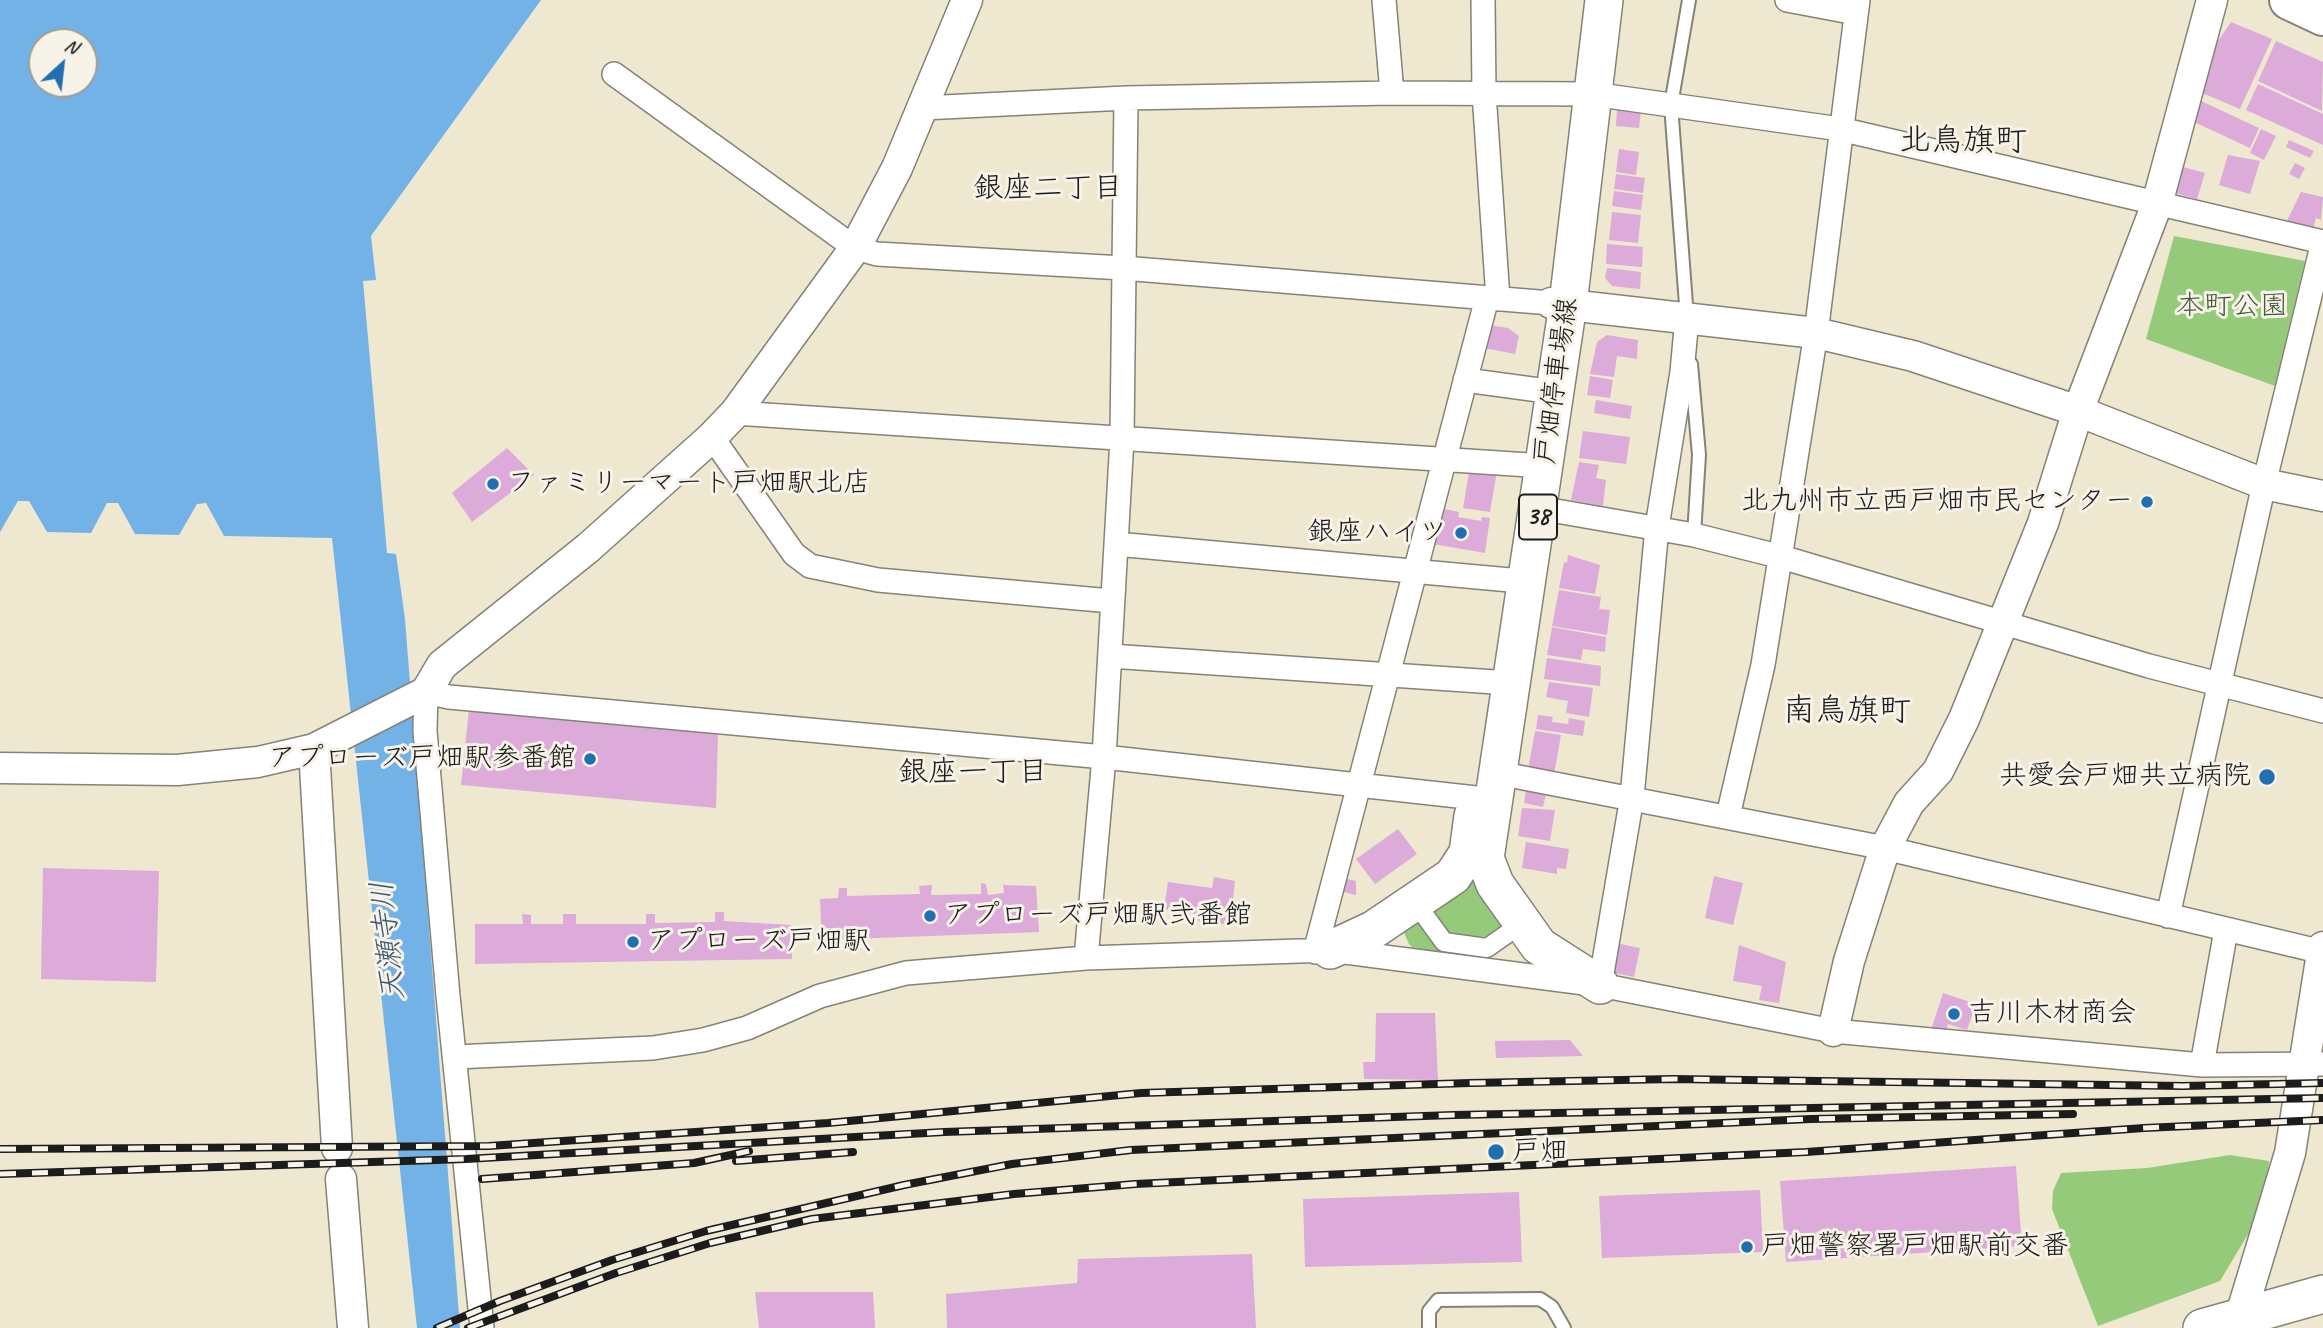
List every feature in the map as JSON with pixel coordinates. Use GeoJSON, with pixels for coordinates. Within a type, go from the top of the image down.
{"type":"FeatureCollection","features":[{"type":"Feature","properties":{"kind":"highway"},"geometry":{"type":"LineString","coordinates":[[2289,0],[2323,16]]}},
{"type":"Feature","properties":{"kind":"main road","name":"戸畑停車場線"},"geometry":{"type":"LineString","coordinates":[[1322,951],[1373,930],[1453,876],[1468,853],[1487,786],[1539,508],[1584,94],[1587,0]]}},
{"type":"Feature","properties":{"kind":"main road","name":"戸畑停車場線"},"geometry":{"type":"LineString","coordinates":[[1584,94],[1604,0]]}},
{"type":"Feature","properties":{"kind":"main road","name":"戸畑停車場線"},"geometry":{"type":"LineString","coordinates":[[1560,303],[1539,390],[1495,682],[1485,858],[1495,884],[1539,947],[1600,985]]}},
{"type":"Feature","properties":{"kind":"main road"},"geometry":{"type":"LineString","coordinates":[[1453,876],[1474,873],[1495,884]]}},
{"type":"Feature","properties":{"kind":"main road"},"geometry":{"type":"LineString","coordinates":[[2202,1328],[2323,1294]]}},
{"type":"Feature","properties":{"kind":"main road"},"geometry":{"type":"LineString","coordinates":[[2296,1328],[2323,1320]]}},
{"type":"Feature","properties":{"kind":"street"},"geometry":{"type":"LineString","coordinates":[[482,1328],[425,731],[426,692],[442,666],[588,548],[712,437],[735,413],[855,248],[923,108],[967,0]]}},
{"type":"Feature","properties":{"kind":"street"},"geometry":{"type":"LineString","coordinates":[[1384,0],[1392,93]]}},
{"type":"Feature","properties":{"kind":"street"},"geometry":{"type":"LineString","coordinates":[[1322,951],[1387,676],[1465,380],[1492,298],[1483,0]]}},
{"type":"Feature","properties":{"kind":"street"},"geometry":{"type":"LineString","coordinates":[[1728,816],[1763,664],[1778,556],[1816,333],[1857,7],[1787,0]]}},
{"type":"Feature","properties":{"kind":"street"},"geometry":{"type":"LineString","coordinates":[[1833,1031],[1849,961],[1885,848],[1909,803],[1938,771],[2005,624],[2043,523],[2078,411],[2157,204],[2212,0]]}},
{"type":"Feature","properties":{"kind":"street"},"geometry":{"type":"LineString","coordinates":[[614,74],[855,248],[877,254],[1123,268],[1560,303],[1816,333],[1913,356],[2078,411],[2264,484],[2323,496]]}},
{"type":"Feature","properties":{"kind":"street"},"geometry":{"type":"LineString","coordinates":[[923,108],[1126,98],[1392,93],[1584,94],[1840,129],[2323,242],[2264,484],[2168,916]]}},
{"type":"Feature","properties":{"kind":"street"},"geometry":{"type":"LineString","coordinates":[[1086,958],[1104,757],[1122,438],[1126,98]]}},
{"type":"Feature","properties":{"kind":"street"},"geometry":{"type":"LineString","coordinates":[[1600,985],[1632,797],[1657,527],[1682,372],[1687,318]]}},
{"type":"Feature","properties":{"kind":"street"},"geometry":{"type":"LineString","coordinates":[[1465,380],[1539,390]]}},
{"type":"Feature","properties":{"kind":"street"},"geometry":{"type":"LineString","coordinates":[[735,413],[1529,465]]}},
{"type":"Feature","properties":{"kind":"street"},"geometry":{"type":"LineString","coordinates":[[712,437],[794,554],[810,566],[878,580],[1111,601]]}},
{"type":"Feature","properties":{"kind":"street"},"geometry":{"type":"LineString","coordinates":[[1539,508],[1657,527],[1778,556],[2005,624],[2323,711]]}},
{"type":"Feature","properties":{"kind":"street"},"geometry":{"type":"LineString","coordinates":[[1116,544],[1510,580]]}},
{"type":"Feature","properties":{"kind":"street"},"geometry":{"type":"LineString","coordinates":[[1110,656],[1495,682]]}},
{"type":"Feature","properties":{"kind":"street"},"geometry":{"type":"LineString","coordinates":[[0,768],[177,771],[258,762],[314,749],[426,692],[449,697],[1104,757],[1359,788],[1487,786],[1632,797],[1885,848],[2226,930],[2323,950],[2315,1064],[2240,1318]]}},
{"type":"Feature","properties":{"kind":"street"},"geometry":{"type":"LineString","coordinates":[[314,749],[337,1148]]}},
{"type":"Feature","properties":{"kind":"street"},"geometry":{"type":"LineString","coordinates":[[1420,909],[1444,942],[1461,952],[1487,948],[1517,927]]}},
{"type":"Feature","properties":{"kind":"street"},"geometry":{"type":"LineString","coordinates":[[2202,1065],[2226,930]]}},
{"type":"Feature","properties":{"kind":"street"},"geometry":{"type":"LineString","coordinates":[[456,1058],[653,1048],[747,1028],[820,996],[906,973],[1086,958],[1322,951],[1600,985],[1833,1031],[2202,1065],[2315,1064]]}},
{"type":"Feature","properties":{"kind":"street"},"geometry":{"type":"LineString","coordinates":[[341,1179],[353,1328]]}},
{"type":"Feature","properties":{"kind":"lane"},"geometry":{"type":"LineString","coordinates":[[1689,0],[1671,105],[1699,455],[1694,535]]}},
{"type":"Feature","properties":{"kind":"lane"},"geometry":{"type":"LineString","coordinates":[[1429,1328],[1429,1311],[1438,1300],[1540,1299],[1552,1307],[1564,1328]]}},
{"type":"Feature","properties":{"kind":"green space","name":"本町公園"},"geometry":{"type":"Polygon","coordinates":[[[2174,236],[2305,261],[2275,386],[2146,339],[2174,236]]]}},
{"type":"Feature","properties":{"kind":"green space"},"geometry":{"type":"Polygon","coordinates":[[[1464,880],[1477,883],[1512,918],[1488,937],[1448,934],[1424,902],[1464,880]]]}},
{"type":"Feature","properties":{"kind":"green space"},"geometry":{"type":"Polygon","coordinates":[[[1412,912],[1445,953],[1444,956],[1416,951],[1409,944],[1402,928],[1412,912]]]}},
{"type":"Feature","properties":{"kind":"green space"},"geometry":{"type":"Polygon","coordinates":[[[2230,1155],[2269,1161],[2267,1190],[2253,1226],[2220,1281],[2098,1326],[2052,1209],[2053,1191],[2061,1173],[2147,1168],[2230,1155]]]}},
{"type":"Feature","properties":{"kind":"water","name":"天瀬寺川"},"geometry":{"type":"Polygon","coordinates":[[[0,0],[541,0],[371,236],[376,280],[363,281],[387,553],[396,554],[405,619],[460,1328],[417,1328],[332,538],[224,536],[206,503],[197,504],[179,535],[135,534],[118,503],[107,503],[91,533],[47,532],[29,501],[18,501],[0,532],[0,0]]]}},
{"type":"Feature","properties":{"kind":"building"},"geometry":{"type":"Polygon","coordinates":[[[2231,22],[2272,39],[2240,109],[2200,92],[2207,76],[2211,51],[2231,22]]]}},
{"type":"Feature","properties":{"kind":"building"},"geometry":{"type":"Polygon","coordinates":[[[2276,41],[2323,62],[2322,111],[2258,81],[2276,41]]]}},
{"type":"Feature","properties":{"kind":"building"},"geometry":{"type":"Polygon","coordinates":[[[2258,84],[2323,114],[2323,145],[2246,110],[2258,84]]]}},
{"type":"Feature","properties":{"kind":"building"},"geometry":{"type":"Polygon","coordinates":[[[2201,101],[2259,128],[2250,148],[2192,121],[2201,101]]]}},
{"type":"Feature","properties":{"kind":"building"},"geometry":{"type":"Polygon","coordinates":[[[1617,109],[1641,111],[1639,128],[1616,126],[1617,109]]]}},
{"type":"Feature","properties":{"kind":"building"},"geometry":{"type":"Polygon","coordinates":[[[2261,129],[2276,136],[2264,160],[2250,153],[2261,129]]]}},
{"type":"Feature","properties":{"kind":"building"},"geometry":{"type":"Polygon","coordinates":[[[2289,140],[2314,151],[2310,158],[2286,147],[2289,140]]]}},
{"type":"Feature","properties":{"kind":"building"},"geometry":{"type":"Polygon","coordinates":[[[1619,149],[1639,152],[1636,175],[1616,172],[1619,149]]]}},
{"type":"Feature","properties":{"kind":"building"},"geometry":{"type":"Polygon","coordinates":[[[2228,155],[2260,161],[2250,194],[2219,185],[2228,155]]]}},
{"type":"Feature","properties":{"kind":"building"},"geometry":{"type":"Polygon","coordinates":[[[2295,163],[2305,168],[2299,179],[2289,174],[2295,163]]]}},
{"type":"Feature","properties":{"kind":"building"},"geometry":{"type":"Polygon","coordinates":[[[2180,166],[2205,173],[2197,199],[2172,192],[2180,166]]]}},
{"type":"Feature","properties":{"kind":"building"},"geometry":{"type":"Polygon","coordinates":[[[1616,174],[1645,178],[1643,193],[1614,189],[1616,174]]]}},
{"type":"Feature","properties":{"kind":"building"},"geometry":{"type":"Polygon","coordinates":[[[1614,191],[1643,195],[1641,210],[1612,206],[1614,191]]]}},
{"type":"Feature","properties":{"kind":"building"},"geometry":{"type":"Polygon","coordinates":[[[2301,192],[2323,197],[2321,220],[2316,218],[2313,230],[2286,223],[2301,192]]]}},
{"type":"Feature","properties":{"kind":"building"},"geometry":{"type":"Polygon","coordinates":[[[1612,212],[1641,215],[1638,243],[1609,240],[1612,212]]]}},
{"type":"Feature","properties":{"kind":"building"},"geometry":{"type":"Polygon","coordinates":[[[1607,244],[1643,247],[1642,267],[1606,264],[1607,244]]]}},
{"type":"Feature","properties":{"kind":"building"},"geometry":{"type":"Polygon","coordinates":[[[1607,268],[1641,272],[1640,289],[1612,286],[1605,278],[1607,268]]]}},
{"type":"Feature","properties":{"kind":"building"},"geometry":{"type":"Polygon","coordinates":[[[1489,325],[1508,328],[1519,336],[1515,354],[1484,348],[1489,325]]]}},
{"type":"Feature","properties":{"kind":"building"},"geometry":{"type":"Polygon","coordinates":[[[1607,335],[1638,340],[1637,359],[1617,356],[1614,377],[1590,374],[1597,342],[1607,335]]]}},
{"type":"Feature","properties":{"kind":"building"},"geometry":{"type":"Polygon","coordinates":[[[1590,376],[1613,380],[1610,398],[1587,395],[1590,376]]]}},
{"type":"Feature","properties":{"kind":"building"},"geometry":{"type":"Polygon","coordinates":[[[1596,400],[1632,406],[1630,419],[1594,413],[1596,400]]]}},
{"type":"Feature","properties":{"kind":"building"},"geometry":{"type":"Polygon","coordinates":[[[1583,431],[1630,437],[1626,464],[1579,458],[1583,431]]]}},
{"type":"Feature","properties":{"kind":"building","name":"ファミリーマート戸畑駅北店"},"geometry":{"type":"Polygon","coordinates":[[[507,448],[534,475],[472,522],[452,493],[507,448]]]}},
{"type":"Feature","properties":{"kind":"building"},"geometry":{"type":"Polygon","coordinates":[[[1579,462],[1599,465],[1596,478],[1606,480],[1603,506],[1571,500],[1579,462]]]}},
{"type":"Feature","properties":{"kind":"building"},"geometry":{"type":"Polygon","coordinates":[[[1470,466],[1497,471],[1490,512],[1463,508],[1470,466]]]}},
{"type":"Feature","properties":{"kind":"building","name":"銀座ハイツ"},"geometry":{"type":"Polygon","coordinates":[[[1439,508],[1459,512],[1458,517],[1481,521],[1482,517],[1490,518],[1485,553],[1433,544],[1439,508]]]}},
{"type":"Feature","properties":{"kind":"building"},"geometry":{"type":"Polygon","coordinates":[[[1568,555],[1600,565],[1595,594],[1559,588],[1568,555]]]}},
{"type":"Feature","properties":{"kind":"building"},"geometry":{"type":"Polygon","coordinates":[[[1559,590],[1601,597],[1599,609],[1610,610],[1607,635],[1552,626],[1559,590]]]}},
{"type":"Feature","properties":{"kind":"building"},"geometry":{"type":"Polygon","coordinates":[[[1552,627],[1606,637],[1605,652],[1583,649],[1581,660],[1547,655],[1552,627]]]}},
{"type":"Feature","properties":{"kind":"building"},"geometry":{"type":"Polygon","coordinates":[[[1547,658],[1601,666],[1600,686],[1544,679],[1547,658]]]}},
{"type":"Feature","properties":{"kind":"building"},"geometry":{"type":"Polygon","coordinates":[[[1549,682],[1593,688],[1589,717],[1566,713],[1568,701],[1546,697],[1549,682]]]}},
{"type":"Feature","properties":{"kind":"building","name":"アプローズ戸畑駅参番館"},"geometry":{"type":"Polygon","coordinates":[[[469,709],[718,733],[716,808],[461,785],[469,709]]]}},
{"type":"Feature","properties":{"kind":"building"},"geometry":{"type":"Polygon","coordinates":[[[1538,715],[1553,717],[1552,722],[1568,724],[1569,718],[1585,721],[1583,736],[1536,729],[1538,715]]]}},
{"type":"Feature","properties":{"kind":"building"},"geometry":{"type":"Polygon","coordinates":[[[1535,731],[1561,735],[1554,774],[1528,770],[1535,731]]]}},
{"type":"Feature","properties":{"kind":"building"},"geometry":{"type":"Polygon","coordinates":[[[1526,790],[1546,794],[1543,807],[1524,803],[1526,790]]]}},
{"type":"Feature","properties":{"kind":"building"},"geometry":{"type":"Polygon","coordinates":[[[1522,808],[1555,810],[1550,841],[1518,836],[1522,808]]]}},
{"type":"Feature","properties":{"kind":"building"},"geometry":{"type":"Polygon","coordinates":[[[1398,829],[1417,854],[1375,884],[1356,859],[1398,829]]]}},
{"type":"Feature","properties":{"kind":"building"},"geometry":{"type":"Polygon","coordinates":[[[1526,842],[1569,849],[1566,869],[1557,868],[1557,874],[1522,868],[1526,842]]]}},
{"type":"Feature","properties":{"kind":"building"},"geometry":{"type":"Polygon","coordinates":[[[43,868],[159,871],[156,982],[41,979],[43,868]]]}},
{"type":"Feature","properties":{"kind":"building"},"geometry":{"type":"Polygon","coordinates":[[[1714,876],[1743,883],[1733,925],[1705,918],[1714,876]]]}},
{"type":"Feature","properties":{"kind":"building"},"geometry":{"type":"Polygon","coordinates":[[[1214,877],[1235,881],[1230,925],[1194,920],[1195,914],[1164,909],[1168,882],[1212,888],[1214,877]]]}},
{"type":"Feature","properties":{"kind":"building"},"geometry":{"type":"Polygon","coordinates":[[[1339,877],[1356,881],[1356,895],[1335,890],[1339,877]]]}},
{"type":"Feature","properties":{"kind":"building","name":"アプローズ戸畑駅弐番館"},"geometry":{"type":"Polygon","coordinates":[[[981,883],[986,884],[988,895],[1004,893],[1003,885],[1036,886],[1039,932],[822,940],[820,899],[838,898],[839,888],[847,888],[847,896],[920,894],[919,886],[932,885],[931,895],[981,894],[981,883]]]}},
{"type":"Feature","properties":{"kind":"building","name":"アプローズ戸畑駅"},"geometry":{"type":"Polygon","coordinates":[[[715,912],[724,912],[724,921],[791,925],[792,959],[475,964],[475,924],[523,924],[522,914],[531,915],[531,924],[563,924],[563,914],[576,914],[576,924],[646,924],[646,914],[655,914],[655,923],[715,922],[715,912]]]}},
{"type":"Feature","properties":{"kind":"building"},"geometry":{"type":"Polygon","coordinates":[[[1616,943],[1640,948],[1634,977],[1610,972],[1616,943]]]}},
{"type":"Feature","properties":{"kind":"building"},"geometry":{"type":"Polygon","coordinates":[[[1739,945],[1786,962],[1779,1003],[1759,1000],[1762,986],[1733,981],[1739,945]]]}},
{"type":"Feature","properties":{"kind":"building","name":"吉川木材商会"},"geometry":{"type":"Polygon","coordinates":[[[1943,993],[1976,1004],[1967,1030],[1948,1024],[1946,1031],[1932,1027],[1943,993]]]}},
{"type":"Feature","properties":{"kind":"building"},"geometry":{"type":"Polygon","coordinates":[[[1376,1013],[1435,1013],[1438,1080],[1364,1079],[1363,1062],[1375,1062],[1376,1013]]]}},
{"type":"Feature","properties":{"kind":"building"},"geometry":{"type":"Polygon","coordinates":[[[1570,1040],[1583,1056],[1496,1058],[1495,1041],[1570,1040]]]}},
{"type":"Feature","properties":{"kind":"building"},"geometry":{"type":"Polygon","coordinates":[[[2016,1166],[2022,1246],[1786,1262],[1780,1181],[2016,1166]]]}},
{"type":"Feature","properties":{"kind":"building"},"geometry":{"type":"Polygon","coordinates":[[[1760,1190],[1763,1252],[1602,1258],[1599,1196],[1760,1190]]]}},
{"type":"Feature","properties":{"kind":"building","name":"戸畑"},"geometry":{"type":"Polygon","coordinates":[[[1519,1192],[1522,1262],[1305,1267],[1303,1199],[1519,1192]]]}},
{"type":"Feature","properties":{"kind":"building"},"geometry":{"type":"Polygon","coordinates":[[[1252,1254],[1256,1328],[947,1328],[946,1294],[1077,1283],[1078,1259],[1252,1254]]]}},
{"type":"Feature","properties":{"kind":"building"},"geometry":{"type":"Polygon","coordinates":[[[755,1292],[873,1292],[875,1328],[759,1328],[755,1292]]]}},
{"type":"Feature","properties":{"kind":"railway"},"geometry":{"type":"LineString","coordinates":[[0,1149],[489,1146],[828,1123],[1141,1093],[1470,1083],[1673,1079],[2183,1086],[2323,1083]]}},
{"type":"Feature","properties":{"kind":"railway"},"geometry":{"type":"LineString","coordinates":[[0,1174],[466,1159],[944,1132],[1454,1115],[2323,1098]]}},
{"type":"Feature","properties":{"kind":"railway"},"geometry":{"type":"LineString","coordinates":[[437,1328],[500,1301],[612,1260],[706,1231],[904,1185],[1012,1164],[1131,1150],[1811,1119],[2073,1114]]}},
{"type":"Feature","properties":{"kind":"railway"},"geometry":{"type":"LineString","coordinates":[[468,1328],[616,1273],[710,1243],[812,1219],[1014,1194],[1135,1184],[1806,1152],[2144,1128],[2323,1120]]}},
{"type":"Feature","properties":{"kind":"railway"},"geometry":{"type":"LineString","coordinates":[[482,1179],[694,1163],[749,1151]]}},
{"type":"Feature","properties":{"kind":"railway"},"geometry":{"type":"LineString","coordinates":[[736,1161],[853,1152]]}},
{"type":"Feature","properties":{"kind":"place","name":"ファミリーマート戸畑駅北店"},"geometry":{"type":"Point","coordinates":[493,484]}},
{"type":"Feature","properties":{"kind":"place","name":"北九州市立西戸畑市民センター"},"geometry":{"type":"Point","coordinates":[2147,502]}},
{"type":"Feature","properties":{"kind":"place","name":"銀座ハイツ"},"geometry":{"type":"Point","coordinates":[1461,533]}},
{"type":"Feature","properties":{"kind":"place","name":"アプローズ戸畑駅参番館"},"geometry":{"type":"Point","coordinates":[590,759]}},
{"type":"Feature","properties":{"kind":"place","name":"共愛会戸畑共立病院"},"geometry":{"type":"Point","coordinates":[2267,777]}},
{"type":"Feature","properties":{"kind":"place","name":"アプローズ戸畑駅弐番館"},"geometry":{"type":"Point","coordinates":[930,916]}},
{"type":"Feature","properties":{"kind":"place","name":"アプローズ戸畑駅"},"geometry":{"type":"Point","coordinates":[633,942]}},
{"type":"Feature","properties":{"kind":"place","name":"吉川木材商会"},"geometry":{"type":"Point","coordinates":[1954,1014]}},
{"type":"Feature","properties":{"kind":"place","name":"戸畑"},"geometry":{"type":"Point","coordinates":[1496,1152]}},
{"type":"Feature","properties":{"kind":"place","name":"戸畑警察署戸畑駅前交番"},"geometry":{"type":"Point","coordinates":[1747,1247]}},
{"type":"Feature","properties":{"kind":"district","name":"北鳥旗町"},"geometry":{"type":"Point","coordinates":[1963,142]}},
{"type":"Feature","properties":{"kind":"district","name":"銀座二丁目"},"geometry":{"type":"Point","coordinates":[1048,189]}},
{"type":"Feature","properties":{"kind":"district","name":"南鳥旗町"},"geometry":{"type":"Point","coordinates":[1847,712]}},
{"type":"Feature","properties":{"kind":"district","name":"銀座一丁目"},"geometry":{"type":"Point","coordinates":[973,773]}}]}
